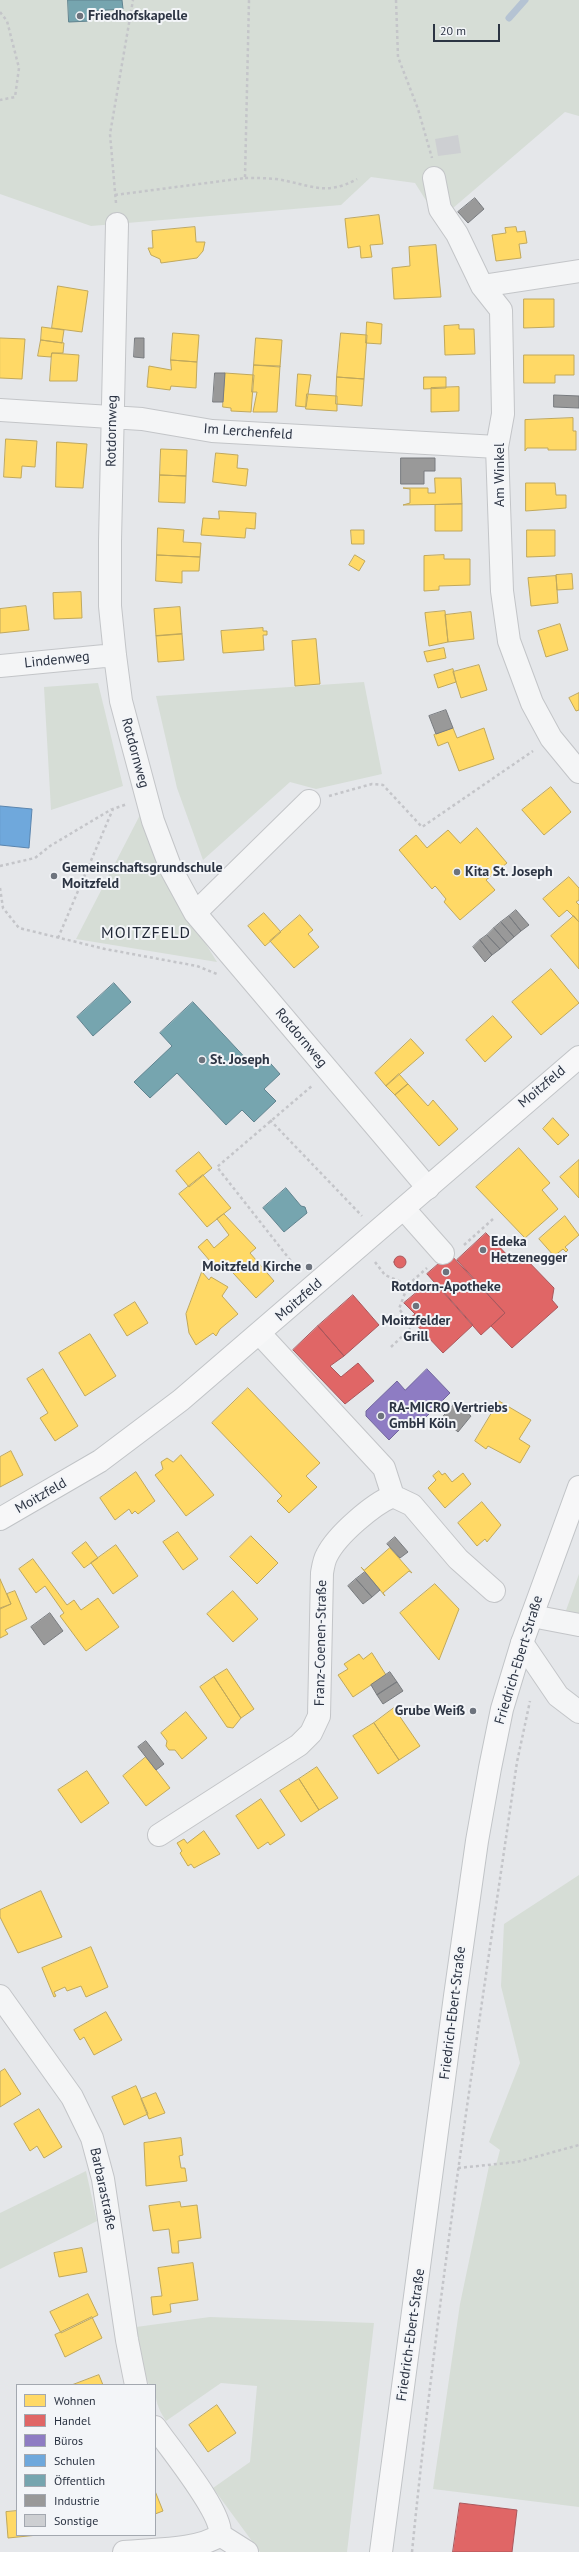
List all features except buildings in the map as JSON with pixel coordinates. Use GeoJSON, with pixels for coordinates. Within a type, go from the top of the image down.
{"type":"FeatureCollection","features":[{"type":"Feature","properties":{"kind":"main road","name":"Moitzfeld"},"geometry":{"type":"LineString","coordinates":[[0,1519],[100,1461],[181,1400],[361,1247],[562,1070],[579,1057]]}},
{"type":"Feature","properties":{"kind":"main road","name":"Friedrich-Ebert-Straße"},"geometry":{"type":"LineString","coordinates":[[381,2552],[477,1841],[502,1708],[522,1643],[579,1487]]}},
{"type":"Feature","properties":{"kind":"street","name":"Am Winkel"},"geometry":{"type":"LineString","coordinates":[[434,178],[440,209],[457,234],[482,286],[501,310],[503,414],[497,447],[502,591],[509,641],[526,690],[552,738],[579,772]]}},
{"type":"Feature","properties":{"kind":"street","name":"Rotdornweg"},"geometry":{"type":"LineString","coordinates":[[117,224],[112,417],[110,606],[121,701],[152,821],[171,869],[195,913],[428,1188]]}},
{"type":"Feature","properties":{"kind":"street"},"geometry":{"type":"LineString","coordinates":[[482,286],[579,271]]}},
{"type":"Feature","properties":{"kind":"street","name":"Im Lerchenfeld"},"geometry":{"type":"LineString","coordinates":[[0,410],[112,417],[212,431],[497,447]]}},
{"type":"Feature","properties":{"kind":"street","name":"Lindenweg"},"geometry":{"type":"LineString","coordinates":[[0,666],[115,655]]}},
{"type":"Feature","properties":{"kind":"street"},"geometry":{"type":"LineString","coordinates":[[195,913],[309,801]]}},
{"type":"Feature","properties":{"kind":"street"},"geometry":{"type":"LineString","coordinates":[[404,1209],[443,1253]]}},
{"type":"Feature","properties":{"kind":"street"},"geometry":{"type":"LineString","coordinates":[[260,1334],[384,1468],[393,1496],[412,1505],[458,1559],[494,1591]]}},
{"type":"Feature","properties":{"kind":"street","name":"Franz-Coenen-Straße"},"geometry":{"type":"LineString","coordinates":[[159,1835],[299,1745],[311,1733],[320,1716],[322,1573],[326,1556],[342,1535],[378,1504],[393,1496]]}},
{"type":"Feature","properties":{"kind":"street"},"geometry":{"type":"LineString","coordinates":[[532,1616],[579,1625]]}},
{"type":"Feature","properties":{"kind":"street"},"geometry":{"type":"LineString","coordinates":[[522,1643],[558,1696],[579,1712]]}},
{"type":"Feature","properties":{"kind":"street","name":"Barbarastraße"},"geometry":{"type":"LineString","coordinates":[[0,1996],[72,2097],[92,2138],[103,2179],[127,2340],[136,2384]]}},
{"type":"Feature","properties":{"kind":"street"},"geometry":{"type":"LineString","coordinates":[[156,2428],[211,2506],[220,2522],[220,2536]]}},
{"type":"Feature","properties":{"kind":"street"},"geometry":{"type":"LineString","coordinates":[[124,2552],[186,2546],[206,2542],[220,2536]]}},
{"type":"Feature","properties":{"kind":"street"},"geometry":{"type":"LineString","coordinates":[[220,2536],[247,2552]]}},
{"type":"Feature","properties":{"kind":"path"},"geometry":{"type":"LineString","coordinates":[[117,224],[110,134],[133,0]]}},
{"type":"Feature","properties":{"kind":"path"},"geometry":{"type":"LineString","coordinates":[[245,178],[250,0]]}},
{"type":"Feature","properties":{"kind":"path"},"geometry":{"type":"LineString","coordinates":[[396,0],[398,57],[432,152],[434,178]]}},
{"type":"Feature","properties":{"kind":"path"},"geometry":{"type":"LineString","coordinates":[[0,12],[7,21],[20,68],[15,97],[0,100]]}},
{"type":"Feature","properties":{"kind":"path"},"geometry":{"type":"LineString","coordinates":[[115,195],[245,178],[276,179],[325,190],[343,187],[357,179]]}},
{"type":"Feature","properties":{"kind":"path"},"geometry":{"type":"LineString","coordinates":[[309,801],[372,784],[383,785],[422,827],[552,738]]}},
{"type":"Feature","properties":{"kind":"path"},"geometry":{"type":"LineString","coordinates":[[0,866],[35,858],[50,846],[113,809],[146,797]]}},
{"type":"Feature","properties":{"kind":"path"},"geometry":{"type":"LineString","coordinates":[[58,938],[113,809]]}},
{"type":"Feature","properties":{"kind":"path"},"geometry":{"type":"LineString","coordinates":[[0,888],[3,908],[18,928],[58,938],[197,966],[221,976]]}},
{"type":"Feature","properties":{"kind":"path"},"geometry":{"type":"LineString","coordinates":[[309,1079],[314,1085],[270,1120],[217,1168],[298,1270],[318,1283]]}},
{"type":"Feature","properties":{"kind":"path"},"geometry":{"type":"LineString","coordinates":[[270,1120],[378,1232]]}},
{"type":"Feature","properties":{"kind":"path"},"geometry":{"type":"LineString","coordinates":[[488,1223],[493,1219]]}},
{"type":"Feature","properties":{"kind":"path"},"geometry":{"type":"LineString","coordinates":[[361,1247],[385,1274],[408,1284]]}},
{"type":"Feature","properties":{"kind":"path"},"geometry":{"type":"LineString","coordinates":[[391,1348],[413,1326]]}},
{"type":"Feature","properties":{"kind":"path"},"geometry":{"type":"LineString","coordinates":[[412,2552],[426,2416],[458,2168],[517,1762],[537,1664]]}},
{"type":"Feature","properties":{"kind":"path"},"geometry":{"type":"LineString","coordinates":[[434,2166],[458,2168],[517,2162],[579,2145]]}},
{"type":"Feature","properties":{"kind":"shaded area"},"geometry":{"type":"Polygon","coordinates":[[[0,0],[579,0],[579,116],[565,112],[446,214],[427,202],[415,183],[371,177],[341,205],[91,226],[0,194],[0,0]]]}},
{"type":"Feature","properties":{"kind":"shaded area"},"geometry":{"type":"Polygon","coordinates":[[[364,682],[382,774],[316,789],[290,782],[203,860],[177,788],[156,696],[364,682]]]}},
{"type":"Feature","properties":{"kind":"shaded area"},"geometry":{"type":"Polygon","coordinates":[[[98,683],[123,786],[51,810],[44,687],[98,683]]]}},
{"type":"Feature","properties":{"kind":"shaded area"},"geometry":{"type":"Polygon","coordinates":[[[141,813],[165,878],[217,962],[76,939],[141,813]]]}},
{"type":"Feature","properties":{"kind":"shaded area"},"geometry":{"type":"Polygon","coordinates":[[[579,1574],[579,1619],[564,1616],[579,1574]]]}},
{"type":"Feature","properties":{"kind":"shaded area"},"geometry":{"type":"Polygon","coordinates":[[[579,1875],[579,2507],[433,2489],[460,2304],[489,2166],[496,2165],[500,2150],[489,2142],[520,2063],[501,1986],[504,1924],[579,1875]]]}},
{"type":"Feature","properties":{"kind":"shaded area"},"geometry":{"type":"Polygon","coordinates":[[[86,2171],[97,2221],[0,2269],[0,2213],[86,2171]]]}},
{"type":"Feature","properties":{"kind":"shaded area"},"geometry":{"type":"Polygon","coordinates":[[[210,2317],[374,2323],[347,2552],[260,2552],[213,2488],[250,2462],[257,2386],[221,2383],[166,2421],[156,2400],[156,2384],[149,2384],[146,2377],[136,2327],[210,2317]]]}},
{"type":"Feature","properties":{"kind":"waterway"},"geometry":{"type":"LineString","coordinates":[[509,18],[525,0]]}},
{"type":"Feature","properties":{"kind":"place","name":"Friedhofskapelle"},"geometry":{"type":"Point","coordinates":[80,16]}},
{"type":"Feature","properties":{"kind":"place","name":"Kita St. Joseph"},"geometry":{"type":"Point","coordinates":[457,872]}},
{"type":"Feature","properties":{"kind":"place","name":"Gemeinschaftsgrundschule Moitzfeld"},"geometry":{"type":"Point","coordinates":[54,876]}},
{"type":"Feature","properties":{"kind":"place","name":"St. Joseph"},"geometry":{"type":"Point","coordinates":[202,1060]}},
{"type":"Feature","properties":{"kind":"place","name":"Edeka Hetzenegger"},"geometry":{"type":"Point","coordinates":[483,1250]}},
{"type":"Feature","properties":{"kind":"place","name":"Moitzfeld Kirche"},"geometry":{"type":"Point","coordinates":[309,1267]}},
{"type":"Feature","properties":{"kind":"place","name":"Rotdorn-Apotheke"},"geometry":{"type":"Point","coordinates":[446,1272]}},
{"type":"Feature","properties":{"kind":"place","name":"Moitzfelder Grill"},"geometry":{"type":"Point","coordinates":[416,1306]}},
{"type":"Feature","properties":{"kind":"place","name":"RA-MICRO Vertriebs GmbH Köln"},"geometry":{"type":"Point","coordinates":[381,1416]}},
{"type":"Feature","properties":{"kind":"place","name":"Grube Weiß"},"geometry":{"type":"Point","coordinates":[473,1711]}},
{"type":"Feature","properties":{"kind":"district","name":"MOITZFELD"},"geometry":{"type":"Point","coordinates":[146,933]}}]}
